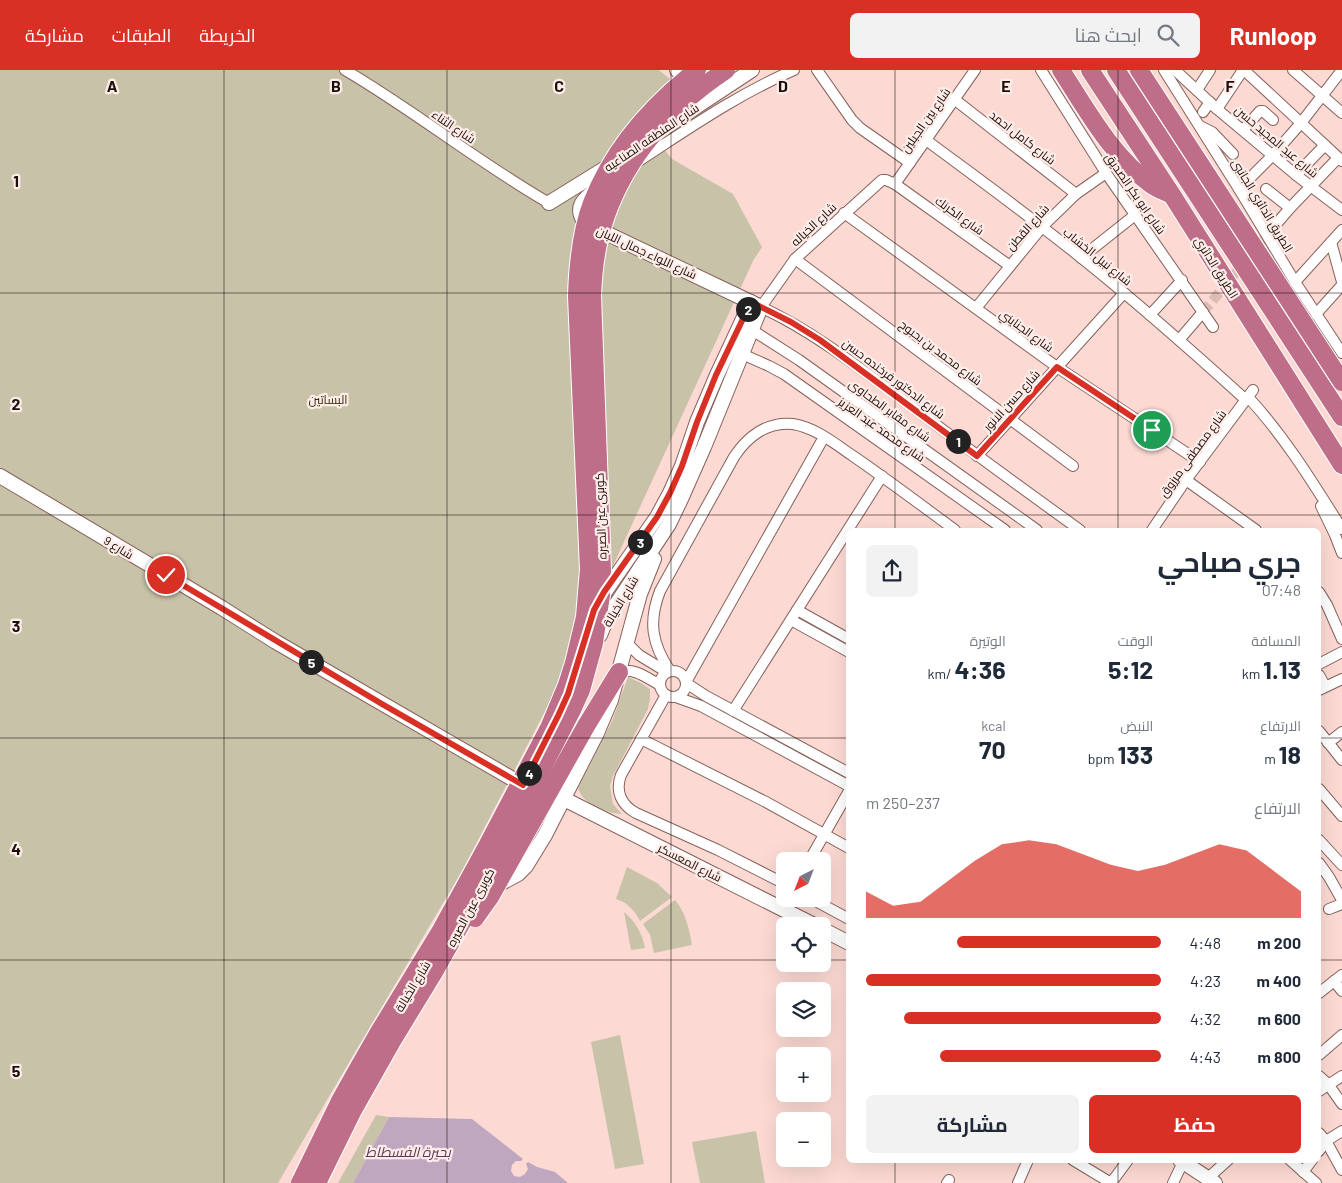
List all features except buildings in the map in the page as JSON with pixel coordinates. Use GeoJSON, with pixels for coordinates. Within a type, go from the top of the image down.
{"type":"FeatureCollection","features":[{"type":"Feature","properties":{"kind":"highway","name":"كوبرى عين الصيره"},"geometry":{"type":"LineString","coordinates":[[318,1183],[352,1110],[475,899],[571,712],[580,690],[594,643],[601,595],[602,571],[592,295],[593,273],[600,232],[616,191],[651,135],[682,103],[726,70]]}},
{"type":"Feature","properties":{"kind":"highway"},"geometry":{"type":"LineString","coordinates":[[1061,70],[1114,148],[1153,186],[1172,195]]}},
{"type":"Feature","properties":{"kind":"highway","name":"الطريق الدائري"},"geometry":{"type":"LineString","coordinates":[[1090,70],[1172,195],[1342,465]]}},
{"type":"Feature","properties":{"kind":"highway","name":"الطريق الدائري"},"geometry":{"type":"LineString","coordinates":[[1116,70],[1342,417]]}},
{"type":"Feature","properties":{"kind":"highway"},"geometry":{"type":"LineString","coordinates":[[1139,70],[1342,382]]}},
{"type":"Feature","properties":{"kind":"highway","name":"كوبرى عين الصيره"},"geometry":{"type":"LineString","coordinates":[[300,1183],[340,1101],[379,1032],[440,932],[486,848],[549,728],[568,685],[585,617],[589,569],[577,296],[579,257],[585,226],[601,182],[612,161],[655,106],[688,71]]}},
{"type":"Feature","properties":{"kind":"highway"},"geometry":{"type":"LineString","coordinates":[[453,939],[474,920],[490,897],[586,726],[619,672]]}},
{"type":"Feature","properties":{"kind":"street","name":"شارع الثناء"},"geometry":{"type":"LineString","coordinates":[[345,70],[549,203]]}},
{"type":"Feature","properties":{"kind":"street","name":"شارع المنطقه الصناعيه"},"geometry":{"type":"LineString","coordinates":[[549,203],[605,175],[710,97],[752,70]]}},
{"type":"Feature","properties":{"kind":"street"},"geometry":{"type":"LineString","coordinates":[[605,175],[751,90],[794,70]]}},
{"type":"Feature","properties":{"kind":"street"},"geometry":{"type":"LineString","coordinates":[[817,70],[852,120],[860,128],[910,163]]}},
{"type":"Feature","properties":{"kind":"street","name":"شارع بين الجبلين"},"geometry":{"type":"LineString","coordinates":[[895,184],[975,70]]}},
{"type":"Feature","properties":{"kind":"street","name":"شارع ابو بكر الصديق"},"geometry":{"type":"LineString","coordinates":[[1041,70],[1106,173],[1213,327]]}},
{"type":"Feature","properties":{"kind":"street","name":"الطريق الدائري الجانبى"},"geometry":{"type":"LineString","coordinates":[[1164,70],[1295,282],[1342,352]]}},
{"type":"Feature","properties":{"kind":"street"},"geometry":{"type":"LineString","coordinates":[[1197,90],[1210,70]]}},
{"type":"Feature","properties":{"kind":"street"},"geometry":{"type":"LineString","coordinates":[[1203,112],[1214,105],[1243,70],[1340,160],[1310,186],[1267,235]]}},
{"type":"Feature","properties":{"kind":"street"},"geometry":{"type":"LineString","coordinates":[[1293,70],[1342,113]]}},
{"type":"Feature","properties":{"kind":"street"},"geometry":{"type":"LineString","coordinates":[[1276,224],[1239,189],[1273,155],[1301,123],[1341,70]]}},
{"type":"Feature","properties":{"kind":"street"},"geometry":{"type":"LineString","coordinates":[[688,71],[710,97]]}},
{"type":"Feature","properties":{"kind":"street","name":"شارع عبد المجيد حسن"},"geometry":{"type":"LineString","coordinates":[[1177,71],[1296,175],[1342,210]]}},
{"type":"Feature","properties":{"kind":"street","name":"شارع كامل احمد"},"geometry":{"type":"LineString","coordinates":[[954,99],[1076,194]]}},
{"type":"Feature","properties":{"kind":"street"},"geometry":{"type":"LineString","coordinates":[[1243,130],[1260,111],[1263,111],[1274,120]]}},
{"type":"Feature","properties":{"kind":"street"},"geometry":{"type":"LineString","coordinates":[[1199,126],[1209,129],[1233,154]]}},
{"type":"Feature","properties":{"kind":"street","name":"شارع نبيل الخشاب"},"geometry":{"type":"LineString","coordinates":[[926,140],[1042,227],[1249,396]]}},
{"type":"Feature","properties":{"kind":"street"},"geometry":{"type":"LineString","coordinates":[[1296,175],[1325,145]]}},
{"type":"Feature","properties":{"kind":"street","name":"شارع القطن"},"geometry":{"type":"LineString","coordinates":[[976,308],[1042,227],[1076,194],[1106,173]]}},
{"type":"Feature","properties":{"kind":"street","name":"شارع اللواء جمال اللبان"},"geometry":{"type":"LineString","coordinates":[[605,175],[583,201],[580,212],[585,223],[756,304]]}},
{"type":"Feature","properties":{"kind":"street","name":"شارع الخياله"},"geometry":{"type":"LineString","coordinates":[[756,304],[795,258],[882,180],[895,184]]}},
{"type":"Feature","properties":{"kind":"street","name":"شارع الكرنك"},"geometry":{"type":"LineString","coordinates":[[895,184],[1010,266]]}},
{"type":"Feature","properties":{"kind":"street"},"geometry":{"type":"LineString","coordinates":[[1266,189],[1290,208]]}},
{"type":"Feature","properties":{"kind":"street","name":"شارع الجنايني"},"geometry":{"type":"LineString","coordinates":[[844,213],[1057,367],[1200,462]]}},
{"type":"Feature","properties":{"kind":"street"},"geometry":{"type":"LineString","coordinates":[[1081,258],[1135,215]]}},
{"type":"Feature","properties":{"kind":"street"},"geometry":{"type":"LineString","coordinates":[[1295,282],[1341,233]]}},
{"type":"Feature","properties":{"kind":"street"},"geometry":{"type":"LineString","coordinates":[[1316,314],[1342,284],[1331,242]]}},
{"type":"Feature","properties":{"kind":"street","name":"شارع محمد بن بحبوح"},"geometry":{"type":"LineString","coordinates":[[795,258],[1073,466]]}},
{"type":"Feature","properties":{"kind":"street"},"geometry":{"type":"LineString","coordinates":[[1150,315],[1182,280]]}},
{"type":"Feature","properties":{"kind":"street","name":"شارع حسن الانور"},"geometry":{"type":"LineString","coordinates":[[977,456],[1124,293]]}},
{"type":"Feature","properties":{"kind":"street","name":"شارع الخيالة"},"geometry":{"type":"LineString","coordinates":[[300,1183],[368,1060],[490,849],[568,694],[594,610],[604,592],[657,517],[682,466],[707,397],[756,304]]}},
{"type":"Feature","properties":{"kind":"street","name":"شارع الخيالة"},"geometry":{"type":"LineString","coordinates":[[318,1183],[382,1068],[486,891],[581,699],[607,618],[669,524],[693,474],[752,330],[756,304]]}},
{"type":"Feature","properties":{"kind":"street","name":"شارع الدكتور فرخنده حسن"},"geometry":{"type":"LineString","coordinates":[[756,304],[820,340],[1077,528]]}},
{"type":"Feature","properties":{"kind":"street"},"geometry":{"type":"LineString","coordinates":[[1179,340],[1203,312]]}},
{"type":"Feature","properties":{"kind":"street","name":"شارع مقابر الطحاوى"},"geometry":{"type":"LineString","coordinates":[[752,330],[799,360],[1034,528]]}},
{"type":"Feature","properties":{"kind":"street","name":"شارع محمد عبد العزيز"},"geometry":{"type":"LineString","coordinates":[[742,354],[784,374],[1002,528]]}},
{"type":"Feature","properties":{"kind":"street"},"geometry":{"type":"LineString","coordinates":[[1249,396],[1282,436],[1342,529]]}},
{"type":"Feature","properties":{"kind":"street","name":"شارع مصطفى مرزوق"},"geometry":{"type":"LineString","coordinates":[[1153,528],[1186,480],[1249,396]]}},
{"type":"Feature","properties":{"kind":"street"},"geometry":{"type":"LineString","coordinates":[[707,397],[712,402],[723,402]]}},
{"type":"Feature","properties":{"kind":"street"},"geometry":{"type":"LineString","coordinates":[[697,422],[707,418],[712,422],[713,426]]}},
{"type":"Feature","properties":{"kind":"street"},"geometry":{"type":"LineString","coordinates":[[669,671],[657,649],[654,637],[654,614],[660,591],[740,447],[758,432],[780,424],[792,424],[814,430],[882,476],[951,528]]}},
{"type":"Feature","properties":{"kind":"street"},"geometry":{"type":"LineString","coordinates":[[776,879],[718,850],[636,813],[627,807],[619,794],[620,780],[641,739],[671,696],[684,692],[686,682],[824,437]]}},
{"type":"Feature","properties":{"kind":"street","name":"شارع 9"},"geometry":{"type":"LineString","coordinates":[[0,476],[276,642],[523,785]]}},
{"type":"Feature","properties":{"kind":"street"},"geometry":{"type":"LineString","coordinates":[[849,528],[882,476]]}},
{"type":"Feature","properties":{"kind":"street"},"geometry":{"type":"LineString","coordinates":[[1186,480],[1253,528]]}},
{"type":"Feature","properties":{"kind":"street"},"geometry":{"type":"LineString","coordinates":[[1317,489],[1320,505],[1342,553]]}},
{"type":"Feature","properties":{"kind":"street"},"geometry":{"type":"LineString","coordinates":[[486,891],[518,874],[526,866],[564,799],[605,716],[645,581],[669,524]]}},
{"type":"Feature","properties":{"kind":"street"},"geometry":{"type":"LineString","coordinates":[[733,710],[846,533]]}},
{"type":"Feature","properties":{"kind":"street"},"geometry":{"type":"LineString","coordinates":[[1323,608],[1342,639]]}},
{"type":"Feature","properties":{"kind":"street"},"geometry":{"type":"LineString","coordinates":[[797,610],[846,637]]}},
{"type":"Feature","properties":{"kind":"street"},"geometry":{"type":"LineString","coordinates":[[791,620],[846,650]]}},
{"type":"Feature","properties":{"kind":"street"},"geometry":{"type":"LineString","coordinates":[[627,643],[639,656],[669,671],[682,674],[686,682],[706,696],[846,771]]}},
{"type":"Feature","properties":{"kind":"street"},"geometry":{"type":"LineString","coordinates":[[1321,663],[1342,652]]}},
{"type":"Feature","properties":{"kind":"street"},"geometry":{"type":"LineString","coordinates":[[619,672],[624,670],[634,671],[660,685]]}},
{"type":"Feature","properties":{"kind":"street"},"geometry":{"type":"LineString","coordinates":[[669,671],[661,677],[660,685],[663,693],[701,706],[846,784]]}},
{"type":"Feature","properties":{"kind":"street"},"geometry":{"type":"LineString","coordinates":[[1322,688],[1342,679]]}},
{"type":"Feature","properties":{"kind":"street"},"geometry":{"type":"LineString","coordinates":[[1328,743],[1342,732]]}},
{"type":"Feature","properties":{"kind":"street"},"geometry":{"type":"LineString","coordinates":[[1321,734],[1342,760]]}},
{"type":"Feature","properties":{"kind":"street"},"geometry":{"type":"LineString","coordinates":[[641,739],[703,769],[846,846]]}},
{"type":"Feature","properties":{"kind":"street"},"geometry":{"type":"LineString","coordinates":[[814,852],[846,789]]}},
{"type":"Feature","properties":{"kind":"street"},"geometry":{"type":"LineString","coordinates":[[1321,791],[1342,816]]}},
{"type":"Feature","properties":{"kind":"street","name":"شارع المعسكر"},"geometry":{"type":"LineString","coordinates":[[564,799],[798,917]]}},
{"type":"Feature","properties":{"kind":"street"},"geometry":{"type":"LineString","coordinates":[[1321,842],[1342,864]]}},
{"type":"Feature","properties":{"kind":"street"},"geometry":{"type":"LineString","coordinates":[[1321,866],[1342,902],[1329,909]]}},
{"type":"Feature","properties":{"kind":"street"},"geometry":{"type":"LineString","coordinates":[[829,908],[846,917]]}},
{"type":"Feature","properties":{"kind":"street"},"geometry":{"type":"LineString","coordinates":[[831,934],[846,942]]}},
{"type":"Feature","properties":{"kind":"street"},"geometry":{"type":"LineString","coordinates":[[1321,991],[1338,978],[1342,991]]}},
{"type":"Feature","properties":{"kind":"street"},"geometry":{"type":"LineString","coordinates":[[406,995],[421,1003]]}},
{"type":"Feature","properties":{"kind":"street"},"geometry":{"type":"LineString","coordinates":[[1321,1053],[1342,1035]]}},
{"type":"Feature","properties":{"kind":"street"},"geometry":{"type":"LineString","coordinates":[[1321,1089],[1342,1076]]}},
{"type":"Feature","properties":{"kind":"street"},"geometry":{"type":"LineString","coordinates":[[1321,1078],[1328,1084],[1342,1104]]}},
{"type":"Feature","properties":{"kind":"street"},"geometry":{"type":"LineString","coordinates":[[1321,1149],[1326,1141],[1342,1131]]}},
{"type":"Feature","properties":{"kind":"street"},"geometry":{"type":"LineString","coordinates":[[1321,1135],[1342,1170]]}},
{"type":"Feature","properties":{"kind":"street"},"geometry":{"type":"LineString","coordinates":[[1021,1182],[1027,1163]]}},
{"type":"Feature","properties":{"kind":"street"},"geometry":{"type":"LineString","coordinates":[[1078,1163],[1111,1183],[1126,1163]]}},
{"type":"Feature","properties":{"kind":"street"},"geometry":{"type":"LineString","coordinates":[[1173,1183],[1181,1163]]}},
{"type":"Feature","properties":{"kind":"street"},"geometry":{"type":"LineString","coordinates":[[1185,1163],[1211,1180],[1225,1163]]}},
{"type":"Feature","properties":{"kind":"street"},"geometry":{"type":"LineString","coordinates":[[1293,1163],[1316,1183]]}},
{"type":"Feature","properties":{"kind":"street"},"geometry":{"type":"LineString","coordinates":[[1303,1172],[1310,1163]]}},
{"type":"Feature","properties":{"kind":"green space","name":"البساتين"},"geometry":{"type":"Polygon","coordinates":[[[0,70],[659,70],[689,95],[645,126],[672,159],[733,194],[762,247],[753,261],[556,690],[462,871],[278,1183],[0,1183],[0,70]]]}},
{"type":"Feature","properties":{"kind":"green space"},"geometry":{"type":"Polygon","coordinates":[[[628,677],[650,689],[650,699],[648,709],[613,776],[610,786],[613,804],[622,814],[596,807],[585,799],[578,788],[612,721],[628,677]]]}},
{"type":"Feature","properties":{"kind":"green space"},"geometry":{"type":"Polygon","coordinates":[[[627,867],[657,883],[672,897],[640,921],[630,907],[616,899],[627,867]]]}},
{"type":"Feature","properties":{"kind":"green space"},"geometry":{"type":"Polygon","coordinates":[[[675,900],[684,916],[692,945],[654,953],[650,935],[643,924],[675,900]]]}},
{"type":"Feature","properties":{"kind":"green space"},"geometry":{"type":"Polygon","coordinates":[[[624,912],[638,928],[645,948],[631,950],[624,912]]]}},
{"type":"Feature","properties":{"kind":"green space"},"geometry":{"type":"Polygon","coordinates":[[[620,1035],[644,1164],[615,1169],[591,1042],[620,1035]]]}},
{"type":"Feature","properties":{"kind":"green space"},"geometry":{"type":"Polygon","coordinates":[[[376,1115],[389,1117],[353,1183],[338,1183],[376,1115]]]}},
{"type":"Feature","properties":{"kind":"green space"},"geometry":{"type":"Polygon","coordinates":[[[756,1131],[765,1183],[700,1183],[692,1142],[756,1131]]]}},
{"type":"Feature","properties":{"kind":"water","name":"بحيرة الفسطاط"},"geometry":{"type":"Polygon","coordinates":[[[389,1117],[472,1119],[523,1159],[516,1161],[512,1165],[511,1171],[514,1176],[520,1177],[525,1174],[528,1169],[526,1164],[528,1162],[537,1167],[555,1172],[568,1183],[353,1183],[389,1117]]]}},
{"type":"Feature","properties":{"kind":"tunnel"},"geometry":{"type":"LineString","coordinates":[[1203,312],[1267,235]]}},
{"type":"Feature","properties":{"kind":"route"},"geometry":{"type":"LineString","coordinates":[[166,575],[276,642],[523,785],[568,694],[594,610],[604,592],[657,517],[670,493],[716,375],[751,302],[806,330],[977,456],[1057,367],[1152,430]]}}]}
